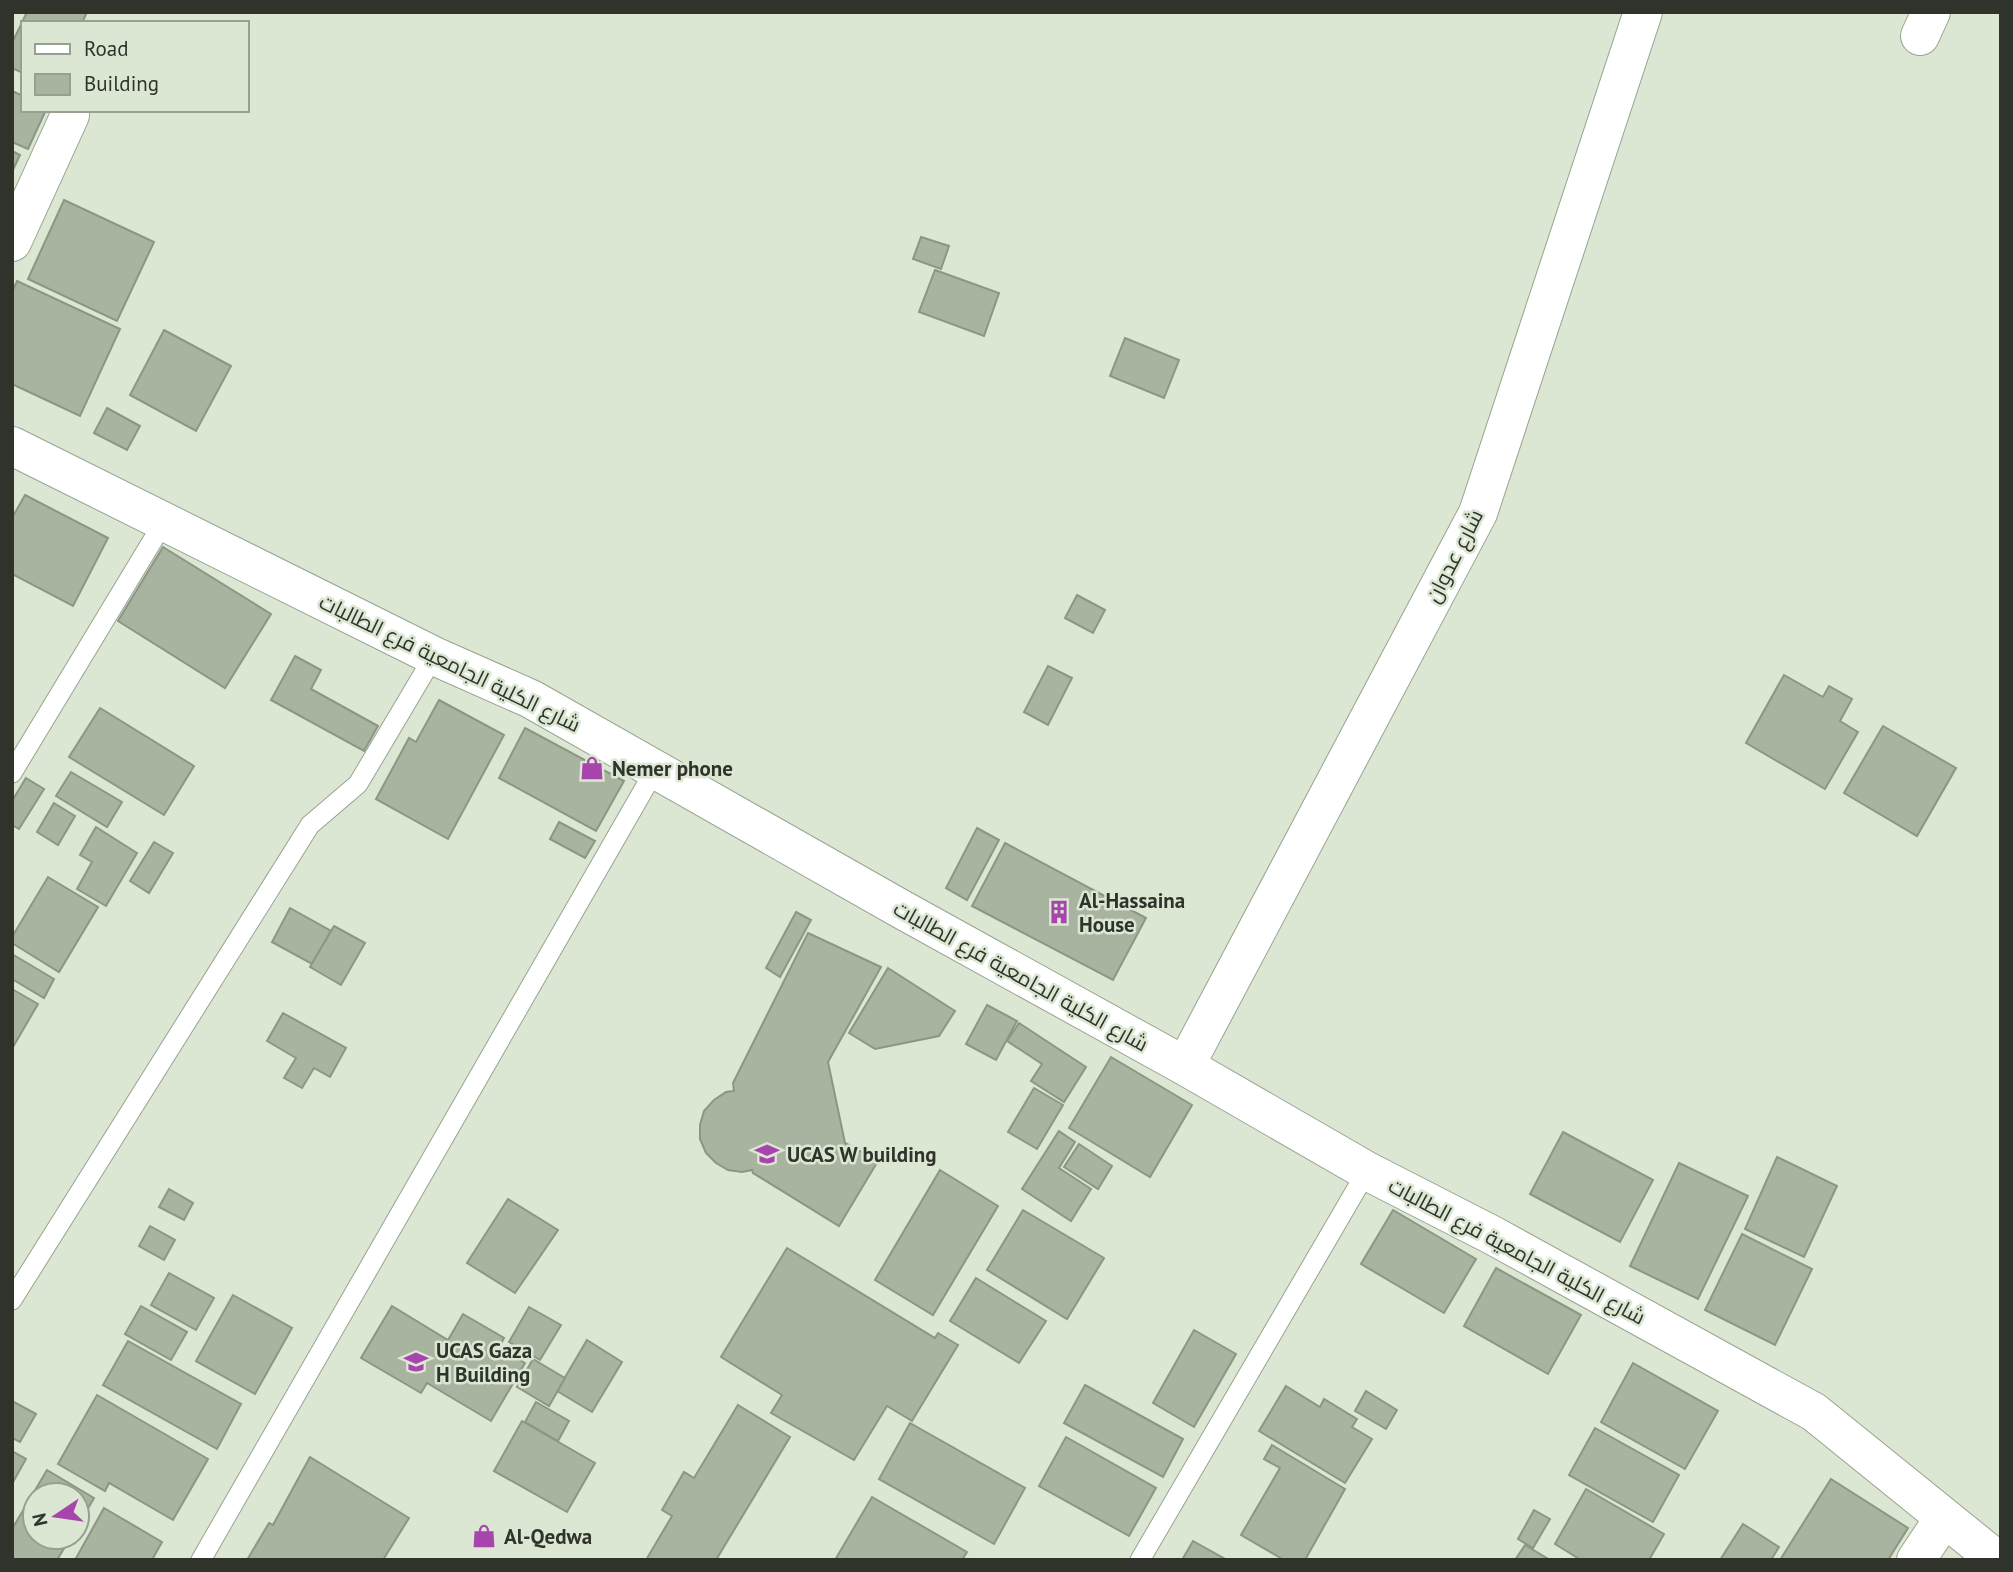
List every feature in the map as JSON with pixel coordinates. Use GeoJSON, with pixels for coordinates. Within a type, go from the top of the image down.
{"type":"FeatureCollection","features":[{"type":"Feature","properties":{"kind":"street","name":"شارع عدوان"},"geometry":{"type":"LineString","coordinates":[[1185,1066],[1478,513],[1643,12]]}},
{"type":"Feature","properties":{"kind":"street"},"geometry":{"type":"LineString","coordinates":[[12,242],[70,115]]}},
{"type":"Feature","properties":{"kind":"street","name":"شارع الكلية الجامعية فرع الطالبات"},"geometry":{"type":"LineString","coordinates":[[12,446],[434,656],[531,699],[1367,1171],[1492,1235],[1814,1412],[1997,1560]]}},
{"type":"Feature","properties":{"kind":"street"},"geometry":{"type":"LineString","coordinates":[[1916,1560],[1944,1518]]}},
{"type":"Feature","properties":{"kind":"lane"},"geometry":{"type":"LineString","coordinates":[[12,773],[164,520]]}},
{"type":"Feature","properties":{"kind":"lane"},"geometry":{"type":"LineString","coordinates":[[12,1300],[310,825],[358,784],[434,656]]}},
{"type":"Feature","properties":{"kind":"lane"},"geometry":{"type":"LineString","coordinates":[[201,1560],[655,770]]}},
{"type":"Feature","properties":{"kind":"lane"},"geometry":{"type":"LineString","coordinates":[[1140,1560],[1367,1171]]}},
{"type":"Feature","properties":{"kind":"building"},"geometry":{"type":"Polygon","coordinates":[[[27,12],[87,12],[83,21],[23,21],[27,12]]]}},
{"type":"Feature","properties":{"kind":"building"},"geometry":{"type":"Polygon","coordinates":[[[21,24],[21,72],[12,68],[12,43],[21,24]]]}},
{"type":"Feature","properties":{"kind":"building"},"geometry":{"type":"Polygon","coordinates":[[[12,91],[21,95],[21,112],[45,112],[28,149],[12,142],[12,91]]]}},
{"type":"Feature","properties":{"kind":"building"},"geometry":{"type":"Polygon","coordinates":[[[12,151],[20,155],[12,172],[12,151]]]}},
{"type":"Feature","properties":{"kind":"building"},"geometry":{"type":"Polygon","coordinates":[[[64,200],[154,242],[117,321],[28,279],[64,200]]]}},
{"type":"Feature","properties":{"kind":"building"},"geometry":{"type":"Polygon","coordinates":[[[921,237],[949,246],[941,269],[913,259],[921,237]]]}},
{"type":"Feature","properties":{"kind":"building"},"geometry":{"type":"Polygon","coordinates":[[[935,270],[999,293],[984,336],[919,312],[935,270]]]}},
{"type":"Feature","properties":{"kind":"building"},"geometry":{"type":"Polygon","coordinates":[[[17,281],[120,329],[80,416],[12,384],[12,292],[17,281]]]}},
{"type":"Feature","properties":{"kind":"building"},"geometry":{"type":"Polygon","coordinates":[[[164,330],[231,366],[196,431],[130,395],[164,330]]]}},
{"type":"Feature","properties":{"kind":"building"},"geometry":{"type":"Polygon","coordinates":[[[1125,338],[1179,360],[1164,398],[1110,376],[1125,338]]]}},
{"type":"Feature","properties":{"kind":"building"},"geometry":{"type":"Polygon","coordinates":[[[107,408],[140,426],[127,450],[94,433],[107,408]]]}},
{"type":"Feature","properties":{"kind":"building"},"geometry":{"type":"Polygon","coordinates":[[[25,495],[108,538],[73,606],[12,574],[12,518],[25,495]]]}},
{"type":"Feature","properties":{"kind":"building"},"geometry":{"type":"Polygon","coordinates":[[[163,547],[271,614],[225,688],[118,621],[163,547]]]}},
{"type":"Feature","properties":{"kind":"building"},"geometry":{"type":"Polygon","coordinates":[[[1077,595],[1105,610],[1093,633],[1065,618],[1077,595]]]}},
{"type":"Feature","properties":{"kind":"building"},"geometry":{"type":"Polygon","coordinates":[[[295,656],[321,670],[311,689],[378,726],[364,751],[271,700],[295,656]]]}},
{"type":"Feature","properties":{"kind":"building"},"geometry":{"type":"Polygon","coordinates":[[[1048,666],[1072,678],[1048,725],[1024,712],[1048,666]]]}},
{"type":"Feature","properties":{"kind":"building"},"geometry":{"type":"Polygon","coordinates":[[[1784,675],[1823,697],[1829,686],[1852,699],[1840,721],[1858,732],[1825,789],[1746,743],[1784,675]]]}},
{"type":"Feature","properties":{"kind":"building"},"geometry":{"type":"Polygon","coordinates":[[[439,700],[504,735],[448,839],[376,799],[409,738],[416,742],[439,700]]]}},
{"type":"Feature","properties":{"kind":"building"},"geometry":{"type":"Polygon","coordinates":[[[100,708],[194,766],[164,815],[69,757],[100,708]]]}},
{"type":"Feature","properties":{"kind":"building"},"geometry":{"type":"Polygon","coordinates":[[[1883,726],[1956,768],[1917,836],[1844,793],[1883,726]]]}},
{"type":"Feature","properties":{"kind":"building"},"geometry":{"type":"Polygon","coordinates":[[[525,728],[624,781],[596,831],[499,778],[525,728]]]}},
{"type":"Feature","properties":{"kind":"building"},"geometry":{"type":"Polygon","coordinates":[[[71,772],[122,802],[107,827],[56,796],[71,772]]]}},
{"type":"Feature","properties":{"kind":"building"},"geometry":{"type":"Polygon","coordinates":[[[26,778],[44,789],[19,829],[12,825],[12,801],[26,778]]]}},
{"type":"Feature","properties":{"kind":"building"},"geometry":{"type":"Polygon","coordinates":[[[54,803],[75,816],[58,845],[37,832],[54,803]]]}},
{"type":"Feature","properties":{"kind":"building"},"geometry":{"type":"Polygon","coordinates":[[[559,822],[595,841],[585,858],[550,839],[559,822]]]}},
{"type":"Feature","properties":{"kind":"building"},"geometry":{"type":"Polygon","coordinates":[[[96,827],[137,853],[106,906],[77,889],[92,862],[80,855],[96,827]]]}},
{"type":"Feature","properties":{"kind":"building"},"geometry":{"type":"Polygon","coordinates":[[[977,828],[999,840],[967,900],[946,888],[977,828]]]}},
{"type":"Feature","properties":{"kind":"building"},"geometry":{"type":"Polygon","coordinates":[[[154,842],[173,853],[149,893],[130,881],[154,842]]]}},
{"type":"Feature","properties":{"kind":"building","name":"Al-Hassaina House"},"geometry":{"type":"Polygon","coordinates":[[[1005,843],[1146,918],[1113,980],[972,906],[1005,843]]]}},
{"type":"Feature","properties":{"kind":"building"},"geometry":{"type":"Polygon","coordinates":[[[48,877],[98,907],[59,972],[12,943],[12,937],[48,877]]]}},
{"type":"Feature","properties":{"kind":"building"},"geometry":{"type":"Polygon","coordinates":[[[290,908],[331,931],[312,964],[272,942],[290,908]]]}},
{"type":"Feature","properties":{"kind":"building"},"geometry":{"type":"Polygon","coordinates":[[[796,912],[811,920],[780,977],[766,968],[796,912]]]}},
{"type":"Feature","properties":{"kind":"building"},"geometry":{"type":"Polygon","coordinates":[[[334,926],[365,943],[341,985],[310,967],[334,926]]]}},
{"type":"Feature","properties":{"kind":"building"},"geometry":{"type":"Polygon","coordinates":[[[808,933],[881,967],[828,1062],[845,1143],[878,1161],[839,1226],[752,1170],[728,1170],[716,1163],[706,1153],[700,1139],[704,1111],[726,1092],[734,1091],[733,1083],[808,933]]]}},
{"type":"Feature","properties":{"kind":"building"},"geometry":{"type":"Polygon","coordinates":[[[12,954],[54,979],[44,998],[12,979],[12,954]]]}},
{"type":"Feature","properties":{"kind":"building"},"geometry":{"type":"Polygon","coordinates":[[[888,968],[955,1011],[939,1036],[875,1049],[849,1033],[888,968]]]}},
{"type":"Feature","properties":{"kind":"building"},"geometry":{"type":"Polygon","coordinates":[[[12,989],[38,1004],[13,1047],[12,1047],[12,989]]]}},
{"type":"Feature","properties":{"kind":"building"},"geometry":{"type":"Polygon","coordinates":[[[987,1005],[1017,1021],[996,1060],[966,1044],[987,1005]]]}},
{"type":"Feature","properties":{"kind":"building"},"geometry":{"type":"Polygon","coordinates":[[[283,1013],[346,1048],[330,1077],[314,1068],[302,1088],[284,1078],[296,1058],[267,1041],[283,1013]]]}},
{"type":"Feature","properties":{"kind":"building"},"geometry":{"type":"Polygon","coordinates":[[[1019,1023],[1086,1067],[1064,1102],[1031,1081],[1042,1064],[1007,1041],[1019,1023]]]}},
{"type":"Feature","properties":{"kind":"building"},"geometry":{"type":"Polygon","coordinates":[[[1111,1057],[1192,1105],[1150,1177],[1069,1128],[1111,1057]]]}},
{"type":"Feature","properties":{"kind":"building"},"geometry":{"type":"Polygon","coordinates":[[[1034,1088],[1063,1105],[1037,1149],[1008,1132],[1034,1088]]]}},
{"type":"Feature","properties":{"kind":"building"},"geometry":{"type":"Polygon","coordinates":[[[1059,1131],[1075,1142],[1059,1168],[1091,1189],[1071,1221],[1022,1189],[1059,1131]]]}},
{"type":"Feature","properties":{"kind":"building"},"geometry":{"type":"Polygon","coordinates":[[[1563,1132],[1653,1180],[1620,1242],[1530,1194],[1563,1132]]]}},
{"type":"Feature","properties":{"kind":"building"},"geometry":{"type":"Polygon","coordinates":[[[1079,1144],[1112,1166],[1098,1189],[1064,1167],[1079,1144]]]}},
{"type":"Feature","properties":{"kind":"building"},"geometry":{"type":"Polygon","coordinates":[[[1777,1157],[1837,1186],[1804,1257],[1745,1229],[1777,1157]]]}},
{"type":"Feature","properties":{"kind":"building"},"geometry":{"type":"Polygon","coordinates":[[[1679,1163],[1748,1196],[1698,1299],[1630,1266],[1679,1163]]]}},
{"type":"Feature","properties":{"kind":"building"},"geometry":{"type":"Polygon","coordinates":[[[940,1170],[998,1206],[933,1315],[875,1280],[940,1170]]]}},
{"type":"Feature","properties":{"kind":"building"},"geometry":{"type":"Polygon","coordinates":[[[169,1189],[193,1203],[184,1220],[159,1207],[169,1189]]]}},
{"type":"Feature","properties":{"kind":"building"},"geometry":{"type":"Polygon","coordinates":[[[508,1199],[558,1230],[515,1293],[467,1263],[508,1199]]]}},
{"type":"Feature","properties":{"kind":"building"},"geometry":{"type":"Polygon","coordinates":[[[1023,1210],[1104,1258],[1067,1319],[987,1270],[1023,1210]]]}},
{"type":"Feature","properties":{"kind":"building"},"geometry":{"type":"Polygon","coordinates":[[[1393,1210],[1476,1259],[1444,1313],[1361,1264],[1393,1210]]]}},
{"type":"Feature","properties":{"kind":"building"},"geometry":{"type":"Polygon","coordinates":[[[150,1226],[175,1240],[164,1260],[139,1246],[150,1226]]]}},
{"type":"Feature","properties":{"kind":"building"},"geometry":{"type":"Polygon","coordinates":[[[1742,1234],[1812,1269],[1775,1345],[1705,1310],[1742,1234]]]}},
{"type":"Feature","properties":{"kind":"building"},"geometry":{"type":"Polygon","coordinates":[[[787,1248],[935,1338],[938,1333],[958,1345],[912,1421],[887,1406],[854,1460],[771,1413],[782,1395],[721,1357],[787,1248]]]}},
{"type":"Feature","properties":{"kind":"building"},"geometry":{"type":"Polygon","coordinates":[[[1496,1268],[1581,1315],[1548,1374],[1464,1326],[1496,1268]]]}},
{"type":"Feature","properties":{"kind":"building"},"geometry":{"type":"Polygon","coordinates":[[[169,1273],[214,1298],[196,1330],[151,1305],[169,1273]]]}},
{"type":"Feature","properties":{"kind":"building"},"geometry":{"type":"Polygon","coordinates":[[[976,1278],[1046,1321],[1019,1363],[950,1321],[976,1278]]]}},
{"type":"Feature","properties":{"kind":"building"},"geometry":{"type":"Polygon","coordinates":[[[233,1295],[292,1328],[255,1394],[196,1361],[233,1295]]]}},
{"type":"Feature","properties":{"kind":"building"},"geometry":{"type":"Polygon","coordinates":[[[141,1306],[187,1332],[171,1360],[125,1334],[141,1306]]]}},
{"type":"Feature","properties":{"kind":"building"},"geometry":{"type":"Polygon","coordinates":[[[392,1306],[448,1340],[463,1314],[504,1338],[499,1348],[525,1363],[491,1421],[427,1383],[421,1393],[361,1358],[392,1306]]]}},
{"type":"Feature","properties":{"kind":"building"},"geometry":{"type":"Polygon","coordinates":[[[529,1307],[561,1325],[540,1360],[509,1342],[529,1307]]]}},
{"type":"Feature","properties":{"kind":"building"},"geometry":{"type":"Polygon","coordinates":[[[1194,1330],[1236,1354],[1194,1427],[1153,1403],[1194,1330]]]}},
{"type":"Feature","properties":{"kind":"building"},"geometry":{"type":"Polygon","coordinates":[[[587,1340],[622,1362],[592,1412],[557,1391],[587,1340]]]}},
{"type":"Feature","properties":{"kind":"building"},"geometry":{"type":"Polygon","coordinates":[[[128,1341],[241,1404],[217,1449],[103,1385],[128,1341]]]}},
{"type":"Feature","properties":{"kind":"building"},"geometry":{"type":"Polygon","coordinates":[[[533,1359],[565,1378],[549,1406],[517,1387],[533,1359]]]}},
{"type":"Feature","properties":{"kind":"building"},"geometry":{"type":"Polygon","coordinates":[[[1633,1363],[1718,1411],[1685,1469],[1601,1422],[1633,1363]]]}},
{"type":"Feature","properties":{"kind":"building"},"geometry":{"type":"Polygon","coordinates":[[[1085,1385],[1183,1439],[1163,1477],[1064,1423],[1085,1385]]]}},
{"type":"Feature","properties":{"kind":"building"},"geometry":{"type":"Polygon","coordinates":[[[1286,1386],[1320,1407],[1324,1399],[1357,1419],[1352,1427],[1372,1439],[1345,1483],[1259,1431],[1286,1386]]]}},
{"type":"Feature","properties":{"kind":"building"},"geometry":{"type":"Polygon","coordinates":[[[1366,1391],[1397,1410],[1386,1429],[1355,1411],[1366,1391]]]}},
{"type":"Feature","properties":{"kind":"building"},"geometry":{"type":"Polygon","coordinates":[[[97,1395],[208,1459],[173,1520],[109,1483],[105,1491],[58,1464],[97,1395]]]}},
{"type":"Feature","properties":{"kind":"building"},"geometry":{"type":"Polygon","coordinates":[[[12,1401],[36,1414],[20,1442],[12,1438],[12,1401]]]}},
{"type":"Feature","properties":{"kind":"building"},"geometry":{"type":"Polygon","coordinates":[[[536,1402],[569,1421],[558,1441],[525,1422],[536,1402]]]}},
{"type":"Feature","properties":{"kind":"building"},"geometry":{"type":"Polygon","coordinates":[[[738,1405],[790,1437],[716,1560],[646,1560],[672,1516],[662,1510],[684,1472],[694,1478],[738,1405]]]}},
{"type":"Feature","properties":{"kind":"building"},"geometry":{"type":"Polygon","coordinates":[[[522,1421],[595,1463],[567,1512],[494,1471],[522,1421]]]}},
{"type":"Feature","properties":{"kind":"building"},"geometry":{"type":"Polygon","coordinates":[[[910,1423],[1025,1488],[994,1544],[879,1479],[910,1423]]]}},
{"type":"Feature","properties":{"kind":"building"},"geometry":{"type":"Polygon","coordinates":[[[1595,1428],[1679,1475],[1653,1522],[1569,1475],[1595,1428]]]}},
{"type":"Feature","properties":{"kind":"building"},"geometry":{"type":"Polygon","coordinates":[[[1066,1437],[1156,1488],[1129,1536],[1039,1486],[1066,1437]]]}},
{"type":"Feature","properties":{"kind":"building"},"geometry":{"type":"Polygon","coordinates":[[[1272,1445],[1345,1489],[1305,1560],[1284,1560],[1241,1535],[1280,1468],[1264,1459],[1272,1445]]]}},
{"type":"Feature","properties":{"kind":"building"},"geometry":{"type":"Polygon","coordinates":[[[12,1451],[26,1459],[12,1484],[12,1451]]]}},
{"type":"Feature","properties":{"kind":"building"},"geometry":{"type":"Polygon","coordinates":[[[310,1457],[409,1518],[383,1560],[247,1560],[269,1523],[273,1525],[310,1457]]]}},
{"type":"Feature","properties":{"kind":"building"},"geometry":{"type":"Polygon","coordinates":[[[47,1470],[65,1481],[40,1481],[47,1470]]]}},
{"type":"Feature","properties":{"kind":"building"},"geometry":{"type":"Polygon","coordinates":[[[1831,1479],[1908,1528],[1888,1560],[1780,1560],[1831,1479]]]}},
{"type":"Feature","properties":{"kind":"building"},"geometry":{"type":"Polygon","coordinates":[[[1586,1489],[1664,1534],[1649,1560],[1581,1560],[1555,1544],[1586,1489]]]}},
{"type":"Feature","properties":{"kind":"building"},"geometry":{"type":"Polygon","coordinates":[[[872,1497],[967,1552],[962,1560],[835,1560],[872,1497]]]}},
{"type":"Feature","properties":{"kind":"building"},"geometry":{"type":"Polygon","coordinates":[[[104,1508],[162,1542],[152,1560],[75,1560],[80,1551],[91,1551],[91,1531],[104,1508]]]}},
{"type":"Feature","properties":{"kind":"building"},"geometry":{"type":"Polygon","coordinates":[[[1534,1510],[1550,1519],[1533,1548],[1518,1539],[1534,1510]]]}},
{"type":"Feature","properties":{"kind":"building"},"geometry":{"type":"Polygon","coordinates":[[[21,1514],[21,1551],[62,1551],[57,1560],[12,1560],[12,1529],[21,1514]]]}},
{"type":"Feature","properties":{"kind":"building"},"geometry":{"type":"Polygon","coordinates":[[[1743,1524],[1779,1547],[1771,1560],[1720,1560],[1743,1524]]]}},
{"type":"Feature","properties":{"kind":"building"},"geometry":{"type":"Polygon","coordinates":[[[1193,1541],[1227,1560],[1182,1560],[1193,1541]]]}},
{"type":"Feature","properties":{"kind":"building"},"geometry":{"type":"Polygon","coordinates":[[[1525,1545],[1550,1560],[1515,1560],[1525,1545]]]}},
{"type":"Feature","properties":{"kind":"place","name":"Nemer phone"},"geometry":{"type":"Point","coordinates":[592,768]}},
{"type":"Feature","properties":{"kind":"place","name":"Al-Hassaina House"},"geometry":{"type":"Point","coordinates":[1059,912]}},
{"type":"Feature","properties":{"kind":"place","name":"UCAS W building"},"geometry":{"type":"Point","coordinates":[767,1154]}},
{"type":"Feature","properties":{"kind":"place","name":"UCAS Gaza H Building"},"geometry":{"type":"Point","coordinates":[416,1362]}},
{"type":"Feature","properties":{"kind":"place","name":"Al-Qedwa"},"geometry":{"type":"Point","coordinates":[484,1536]}}]}
